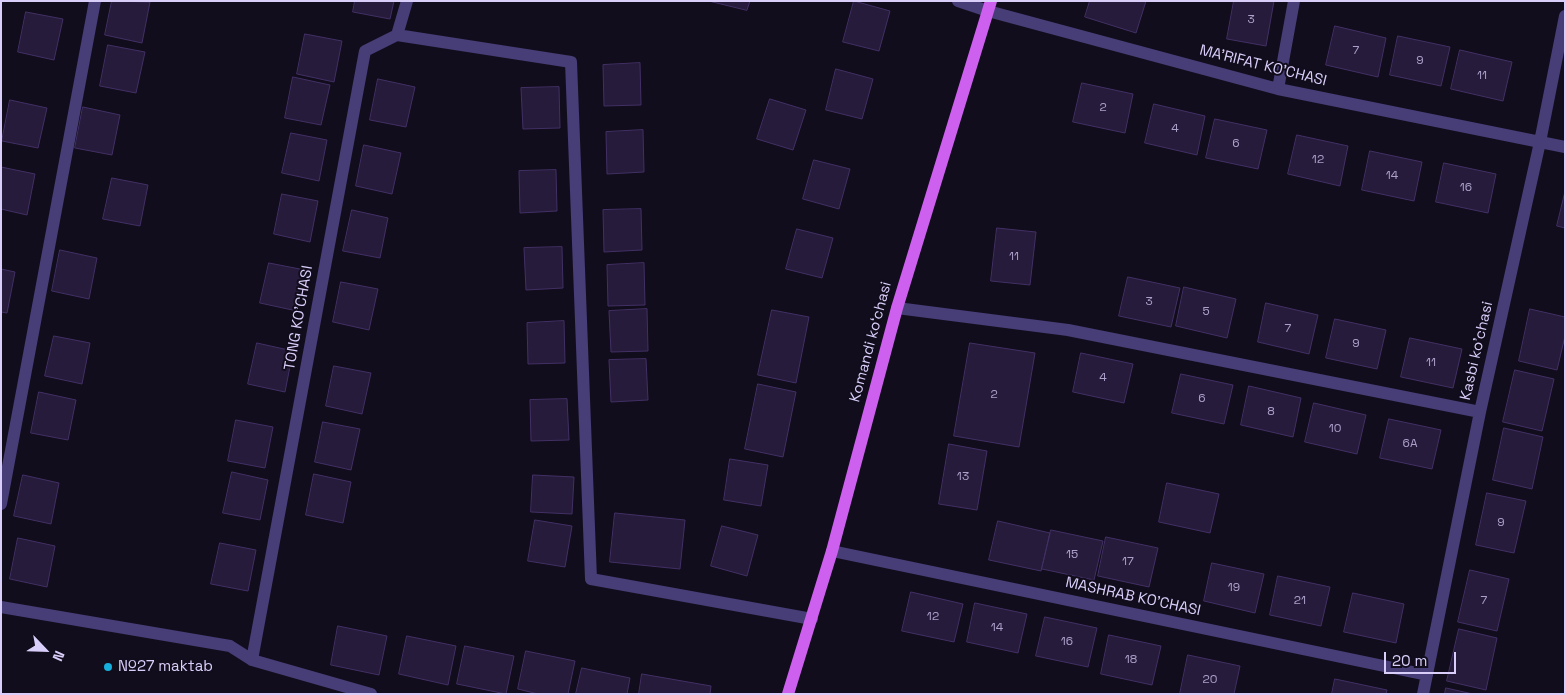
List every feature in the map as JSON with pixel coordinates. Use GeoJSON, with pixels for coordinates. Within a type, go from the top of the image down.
{"type":"FeatureCollection","features":[{"type":"Feature","properties":{"kind":"main road","name":"Komandi ko‘chasi"},"geometry":{"type":"LineString","coordinates":[[788,694],[832,550],[897,308],[989,6]]}},
{"type":"Feature","properties":{"kind":"street"},"geometry":{"type":"LineString","coordinates":[[1,504],[95,1]]}},
{"type":"Feature","properties":{"kind":"street"},"geometry":{"type":"LineString","coordinates":[[407,1],[397,35],[571,62],[591,579],[812,619]]}},
{"type":"Feature","properties":{"kind":"street","name":"MA'RIFAT KO'CHASI"},"geometry":{"type":"LineString","coordinates":[[958,1],[989,6],[1278,89],[1565,147]]}},
{"type":"Feature","properties":{"kind":"street"},"geometry":{"type":"LineString","coordinates":[[1278,89],[1294,1]]}},
{"type":"Feature","properties":{"kind":"street","name":"Kasbi ko'chasi"},"geometry":{"type":"LineString","coordinates":[[1423,694],[1480,412],[1540,142],[1565,16]]}},
{"type":"Feature","properties":{"kind":"street","name":"TONG KO'CHASI"},"geometry":{"type":"LineString","coordinates":[[252,660],[365,51],[397,35]]}},
{"type":"Feature","properties":{"kind":"street"},"geometry":{"type":"LineString","coordinates":[[897,308],[1068,330],[1480,412]]}},
{"type":"Feature","properties":{"kind":"street","name":"MASHRAB KO'CHASI"},"geometry":{"type":"LineString","coordinates":[[832,550],[1427,675]]}},
{"type":"Feature","properties":{"kind":"street"},"geometry":{"type":"LineString","coordinates":[[1,607],[230,646],[252,660],[371,694]]}},
{"type":"Feature","properties":{"kind":"building"},"geometry":{"type":"Polygon","coordinates":[[[112,1],[150,2],[142,43],[105,35],[112,1]]]}},
{"type":"Feature","properties":{"kind":"building"},"geometry":{"type":"Polygon","coordinates":[[[355,1],[394,1],[390,19],[353,12],[355,1]]]}},
{"type":"Feature","properties":{"kind":"building"},"geometry":{"type":"Polygon","coordinates":[[[709,1],[750,1],[747,10],[709,1]]]}},
{"type":"Feature","properties":{"kind":"building"},"geometry":{"type":"Polygon","coordinates":[[[854,1],[890,11],[879,51],[843,42],[854,1]]]}},
{"type":"Feature","properties":{"kind":"building"},"geometry":{"type":"Polygon","coordinates":[[[1090,1],[1146,1],[1136,33],[1085,17],[1090,1]]]}},
{"type":"Feature","properties":{"kind":"building"},"geometry":{"type":"Polygon","coordinates":[[[1234,1],[1274,1],[1266,46],[1227,39],[1234,1]]]}},
{"type":"Feature","properties":{"kind":"building"},"geometry":{"type":"Polygon","coordinates":[[[26,12],[63,19],[54,60],[18,52],[26,12]]]}},
{"type":"Feature","properties":{"kind":"building"},"geometry":{"type":"Polygon","coordinates":[[[1335,26],[1386,38],[1378,77],[1326,65],[1335,26]]]}},
{"type":"Feature","properties":{"kind":"building"},"geometry":{"type":"Polygon","coordinates":[[[305,34],[342,41],[334,82],[297,74],[305,34]]]}},
{"type":"Feature","properties":{"kind":"building"},"geometry":{"type":"Polygon","coordinates":[[[1398,36],[1450,47],[1441,86],[1390,75],[1398,36]]]}},
{"type":"Feature","properties":{"kind":"building"},"geometry":{"type":"Polygon","coordinates":[[[108,45],[145,52],[136,93],[100,86],[108,45]]]}},
{"type":"Feature","properties":{"kind":"building"},"geometry":{"type":"Polygon","coordinates":[[[1460,50],[1512,62],[1503,101],[1451,89],[1460,50]]]}},
{"type":"Feature","properties":{"kind":"building"},"geometry":{"type":"Polygon","coordinates":[[[640,63],[641,105],[604,106],[603,65],[640,63]]]}},
{"type":"Feature","properties":{"kind":"building"},"geometry":{"type":"Polygon","coordinates":[[[836,69],[873,79],[862,119],[826,110],[836,69]]]}},
{"type":"Feature","properties":{"kind":"building"},"geometry":{"type":"Polygon","coordinates":[[[293,77],[330,85],[321,125],[285,118],[293,77]]]}},
{"type":"Feature","properties":{"kind":"building"},"geometry":{"type":"Polygon","coordinates":[[[378,79],[415,87],[406,127],[370,120],[378,79]]]}},
{"type":"Feature","properties":{"kind":"building"},"geometry":{"type":"Polygon","coordinates":[[[1082,83],[1133,94],[1125,133],[1073,122],[1082,83]]]}},
{"type":"Feature","properties":{"kind":"building"},"geometry":{"type":"Polygon","coordinates":[[[559,87],[560,128],[523,129],[521,88],[559,87]]]}},
{"type":"Feature","properties":{"kind":"building"},"geometry":{"type":"Polygon","coordinates":[[[770,99],[806,110],[793,150],[757,139],[770,99]]]}},
{"type":"Feature","properties":{"kind":"building"},"geometry":{"type":"Polygon","coordinates":[[[10,100],[47,108],[38,148],[2,141],[10,100]]]}},
{"type":"Feature","properties":{"kind":"building"},"geometry":{"type":"Polygon","coordinates":[[[1154,104],[1205,116],[1197,155],[1145,143],[1154,104]]]}},
{"type":"Feature","properties":{"kind":"building"},"geometry":{"type":"Polygon","coordinates":[[[83,107],[120,115],[112,155],[75,148],[83,107]]]}},
{"type":"Feature","properties":{"kind":"building"},"geometry":{"type":"Polygon","coordinates":[[[1215,119],[1267,130],[1258,169],[1206,158],[1215,119]]]}},
{"type":"Feature","properties":{"kind":"building"},"geometry":{"type":"Polygon","coordinates":[[[643,130],[644,172],[607,174],[606,132],[643,130]]]}},
{"type":"Feature","properties":{"kind":"building"},"geometry":{"type":"Polygon","coordinates":[[[291,133],[327,140],[319,181],[282,173],[291,133]]]}},
{"type":"Feature","properties":{"kind":"building"},"geometry":{"type":"Polygon","coordinates":[[[1297,135],[1348,146],[1340,186],[1288,174],[1297,135]]]}},
{"type":"Feature","properties":{"kind":"building"},"geometry":{"type":"Polygon","coordinates":[[[364,145],[401,153],[392,194],[356,186],[364,145]]]}},
{"type":"Feature","properties":{"kind":"building"},"geometry":{"type":"Polygon","coordinates":[[[1370,151],[1422,162],[1414,201],[1362,190],[1370,151]]]}},
{"type":"Feature","properties":{"kind":"building"},"geometry":{"type":"Polygon","coordinates":[[[814,160],[850,169],[839,209],[803,199],[814,160]]]}},
{"type":"Feature","properties":{"kind":"building"},"geometry":{"type":"Polygon","coordinates":[[[1444,163],[1496,174],[1488,213],[1436,202],[1444,163]]]}},
{"type":"Feature","properties":{"kind":"building"},"geometry":{"type":"Polygon","coordinates":[[[1,167],[35,174],[27,215],[1,209],[1,167]]]}},
{"type":"Feature","properties":{"kind":"building"},"geometry":{"type":"Polygon","coordinates":[[[556,170],[557,211],[520,213],[519,171],[556,170]]]}},
{"type":"Feature","properties":{"kind":"building"},"geometry":{"type":"Polygon","coordinates":[[[112,178],[148,185],[140,226],[103,219],[112,178]]]}},
{"type":"Feature","properties":{"kind":"building"},"geometry":{"type":"Polygon","coordinates":[[[1565,192],[1565,228],[1557,226],[1565,192]]]}},
{"type":"Feature","properties":{"kind":"building"},"geometry":{"type":"Polygon","coordinates":[[[282,194],[318,201],[310,242],[274,234],[282,194]]]}},
{"type":"Feature","properties":{"kind":"building"},"geometry":{"type":"Polygon","coordinates":[[[641,209],[642,250],[604,252],[603,210],[641,209]]]}},
{"type":"Feature","properties":{"kind":"building"},"geometry":{"type":"Polygon","coordinates":[[[352,210],[388,218],[380,258],[343,251],[352,210]]]}},
{"type":"Feature","properties":{"kind":"building"},"geometry":{"type":"Polygon","coordinates":[[[997,228],[1036,232],[1030,285],[991,281],[997,228]]]}},
{"type":"Feature","properties":{"kind":"building"},"geometry":{"type":"Polygon","coordinates":[[[797,229],[833,238],[822,278],[786,269],[797,229]]]}},
{"type":"Feature","properties":{"kind":"building"},"geometry":{"type":"Polygon","coordinates":[[[562,247],[563,288],[526,290],[524,248],[562,247]]]}},
{"type":"Feature","properties":{"kind":"building"},"geometry":{"type":"Polygon","coordinates":[[[60,250],[97,258],[89,299],[52,291],[60,250]]]}},
{"type":"Feature","properties":{"kind":"building"},"geometry":{"type":"Polygon","coordinates":[[[269,263],[305,270],[297,311],[260,303],[269,263]]]}},
{"type":"Feature","properties":{"kind":"building"},"geometry":{"type":"Polygon","coordinates":[[[644,263],[645,305],[608,306],[607,265],[644,263]]]}},
{"type":"Feature","properties":{"kind":"building"},"geometry":{"type":"Polygon","coordinates":[[[1,269],[15,272],[7,313],[1,312],[1,269]]]}},
{"type":"Feature","properties":{"kind":"building"},"geometry":{"type":"Polygon","coordinates":[[[1128,277],[1180,288],[1171,327],[1119,316],[1128,277]]]}},
{"type":"Feature","properties":{"kind":"building"},"geometry":{"type":"Polygon","coordinates":[[[341,282],[378,289],[369,330],[333,322],[341,282]]]}},
{"type":"Feature","properties":{"kind":"building"},"geometry":{"type":"Polygon","coordinates":[[[1184,287],[1236,299],[1227,338],[1176,326],[1184,287]]]}},
{"type":"Feature","properties":{"kind":"building"},"geometry":{"type":"Polygon","coordinates":[[[1266,303],[1318,315],[1309,354],[1258,342],[1266,303]]]}},
{"type":"Feature","properties":{"kind":"building"},"geometry":{"type":"Polygon","coordinates":[[[647,309],[648,351],[611,352],[609,311],[647,309]]]}},
{"type":"Feature","properties":{"kind":"building"},"geometry":{"type":"Polygon","coordinates":[[[1530,309],[1565,317],[1565,336],[1557,370],[1519,361],[1530,309]]]}},
{"type":"Feature","properties":{"kind":"building"},"geometry":{"type":"Polygon","coordinates":[[[772,310],[809,317],[796,383],[758,375],[772,310]]]}},
{"type":"Feature","properties":{"kind":"building"},"geometry":{"type":"Polygon","coordinates":[[[1335,319],[1386,330],[1377,369],[1326,358],[1335,319]]]}},
{"type":"Feature","properties":{"kind":"building"},"geometry":{"type":"Polygon","coordinates":[[[564,321],[565,363],[528,364],[527,323],[564,321]]]}},
{"type":"Feature","properties":{"kind":"building"},"geometry":{"type":"Polygon","coordinates":[[[54,336],[90,343],[82,384],[45,376],[54,336]]]}},
{"type":"Feature","properties":{"kind":"building"},"geometry":{"type":"Polygon","coordinates":[[[1410,338],[1462,349],[1453,388],[1401,377],[1410,338]]]}},
{"type":"Feature","properties":{"kind":"building"},"geometry":{"type":"Polygon","coordinates":[[[257,343],[293,351],[285,392],[248,384],[257,343]]]}},
{"type":"Feature","properties":{"kind":"building"},"geometry":{"type":"Polygon","coordinates":[[[970,343],[1035,353],[1019,447],[954,436],[970,343]]]}},
{"type":"Feature","properties":{"kind":"building"},"geometry":{"type":"Polygon","coordinates":[[[1081,353],[1133,364],[1124,403],[1073,392],[1081,353]]]}},
{"type":"Feature","properties":{"kind":"building"},"geometry":{"type":"Polygon","coordinates":[[[646,359],[648,400],[611,402],[609,360],[646,359]]]}},
{"type":"Feature","properties":{"kind":"building"},"geometry":{"type":"Polygon","coordinates":[[[334,366],[371,373],[362,414],[326,406],[334,366]]]}},
{"type":"Feature","properties":{"kind":"building"},"geometry":{"type":"Polygon","coordinates":[[[1515,370],[1554,379],[1542,431],[1503,422],[1515,370]]]}},
{"type":"Feature","properties":{"kind":"building"},"geometry":{"type":"Polygon","coordinates":[[[1181,374],[1233,385],[1224,424],[1172,413],[1181,374]]]}},
{"type":"Feature","properties":{"kind":"building"},"geometry":{"type":"Polygon","coordinates":[[[758,384],[796,392],[783,457],[745,449],[758,384]]]}},
{"type":"Feature","properties":{"kind":"building"},"geometry":{"type":"Polygon","coordinates":[[[1249,386],[1301,398],[1293,437],[1241,425],[1249,386]]]}},
{"type":"Feature","properties":{"kind":"building"},"geometry":{"type":"Polygon","coordinates":[[[39,392],[76,400],[68,440],[31,433],[39,392]]]}},
{"type":"Feature","properties":{"kind":"building"},"geometry":{"type":"Polygon","coordinates":[[[567,399],[569,440],[531,441],[530,400],[567,399]]]}},
{"type":"Feature","properties":{"kind":"building"},"geometry":{"type":"Polygon","coordinates":[[[1314,403],[1366,415],[1357,454],[1305,442],[1314,403]]]}},
{"type":"Feature","properties":{"kind":"building"},"geometry":{"type":"Polygon","coordinates":[[[1389,419],[1441,430],[1432,469],[1380,458],[1389,419]]]}},
{"type":"Feature","properties":{"kind":"building"},"geometry":{"type":"Polygon","coordinates":[[[236,420],[273,427],[265,468],[228,461],[236,420]]]}},
{"type":"Feature","properties":{"kind":"building"},"geometry":{"type":"Polygon","coordinates":[[[323,422],[360,429],[351,470],[315,462],[323,422]]]}},
{"type":"Feature","properties":{"kind":"building"},"geometry":{"type":"Polygon","coordinates":[[[1504,428],[1543,437],[1532,489],[1493,480],[1504,428]]]}},
{"type":"Feature","properties":{"kind":"building"},"geometry":{"type":"Polygon","coordinates":[[[949,444],[987,451],[977,510],[939,504],[949,444]]]}},
{"type":"Feature","properties":{"kind":"building"},"geometry":{"type":"Polygon","coordinates":[[[730,459],[768,465],[761,506],[724,500],[730,459]]]}},
{"type":"Feature","properties":{"kind":"building"},"geometry":{"type":"Polygon","coordinates":[[[232,472],[268,480],[260,520],[223,513],[232,472]]]}},
{"type":"Feature","properties":{"kind":"building"},"geometry":{"type":"Polygon","coordinates":[[[314,474],[351,482],[343,523],[306,515],[314,474]]]}},
{"type":"Feature","properties":{"kind":"building"},"geometry":{"type":"Polygon","coordinates":[[[23,475],[59,483],[51,524],[14,516],[23,475]]]}},
{"type":"Feature","properties":{"kind":"building"},"geometry":{"type":"Polygon","coordinates":[[[533,475],[574,477],[572,514],[531,512],[533,475]]]}},
{"type":"Feature","properties":{"kind":"building"},"geometry":{"type":"Polygon","coordinates":[[[1167,483],[1219,494],[1210,533],[1159,522],[1167,483]]]}},
{"type":"Feature","properties":{"kind":"building"},"geometry":{"type":"Polygon","coordinates":[[[1487,493],[1526,501],[1514,553],[1476,545],[1487,493]]]}},
{"type":"Feature","properties":{"kind":"building"},"geometry":{"type":"Polygon","coordinates":[[[615,513],[685,520],[680,569],[610,562],[615,513]]]}},
{"type":"Feature","properties":{"kind":"building"},"geometry":{"type":"Polygon","coordinates":[[[535,520],[572,526],[565,567],[528,561],[535,520]]]}},
{"type":"Feature","properties":{"kind":"building"},"geometry":{"type":"Polygon","coordinates":[[[998,521],[1050,533],[1041,571],[989,560],[998,521]]]}},
{"type":"Feature","properties":{"kind":"building"},"geometry":{"type":"Polygon","coordinates":[[[722,526],[758,535],[747,576],[711,566],[722,526]]]}},
{"type":"Feature","properties":{"kind":"building"},"geometry":{"type":"Polygon","coordinates":[[[1051,530],[1103,541],[1094,580],[1042,569],[1051,530]]]}},
{"type":"Feature","properties":{"kind":"building"},"geometry":{"type":"Polygon","coordinates":[[[1106,537],[1158,548],[1149,587],[1098,576],[1106,537]]]}},
{"type":"Feature","properties":{"kind":"building"},"geometry":{"type":"Polygon","coordinates":[[[18,538],[55,546],[47,587],[10,579],[18,538]]]}},
{"type":"Feature","properties":{"kind":"building"},"geometry":{"type":"Polygon","coordinates":[[[220,543],[256,550],[248,591],[211,584],[220,543]]]}},
{"type":"Feature","properties":{"kind":"building"},"geometry":{"type":"Polygon","coordinates":[[[1212,563],[1264,574],[1255,613],[1204,601],[1212,563]]]}},
{"type":"Feature","properties":{"kind":"building"},"geometry":{"type":"Polygon","coordinates":[[[1470,570],[1509,579],[1497,631],[1458,622],[1470,570]]]}},
{"type":"Feature","properties":{"kind":"building"},"geometry":{"type":"Polygon","coordinates":[[[1278,576],[1330,587],[1321,626],[1270,615],[1278,576]]]}},
{"type":"Feature","properties":{"kind":"building"},"geometry":{"type":"Polygon","coordinates":[[[911,592],[963,604],[954,642],[902,631],[911,592]]]}},
{"type":"Feature","properties":{"kind":"building"},"geometry":{"type":"Polygon","coordinates":[[[1353,593],[1404,604],[1396,643],[1344,632],[1353,593]]]}},
{"type":"Feature","properties":{"kind":"building"},"geometry":{"type":"Polygon","coordinates":[[[975,603],[1027,614],[1018,653],[967,642],[975,603]]]}},
{"type":"Feature","properties":{"kind":"building"},"geometry":{"type":"Polygon","coordinates":[[[1045,617],[1097,628],[1088,667],[1036,656],[1045,617]]]}},
{"type":"Feature","properties":{"kind":"building"},"geometry":{"type":"Polygon","coordinates":[[[338,626],[387,636],[379,675],[331,665],[338,626]]]}},
{"type":"Feature","properties":{"kind":"building"},"geometry":{"type":"Polygon","coordinates":[[[1459,629],[1497,638],[1486,690],[1447,681],[1459,629]]]}},
{"type":"Feature","properties":{"kind":"building"},"geometry":{"type":"Polygon","coordinates":[[[1109,635],[1161,646],[1152,685],[1101,674],[1109,635]]]}},
{"type":"Feature","properties":{"kind":"building"},"geometry":{"type":"Polygon","coordinates":[[[407,636],[456,646],[448,685],[399,674],[407,636]]]}},
{"type":"Feature","properties":{"kind":"building"},"geometry":{"type":"Polygon","coordinates":[[[465,646],[514,656],[506,694],[457,684],[465,646]]]}},
{"type":"Feature","properties":{"kind":"building"},"geometry":{"type":"Polygon","coordinates":[[[526,651],[575,661],[568,694],[538,694],[518,689],[526,651]]]}},
{"type":"Feature","properties":{"kind":"building"},"geometry":{"type":"Polygon","coordinates":[[[1188,655],[1240,666],[1234,694],[1180,694],[1188,655]]]}},
{"type":"Feature","properties":{"kind":"building"},"geometry":{"type":"Polygon","coordinates":[[[582,668],[630,678],[627,694],[576,694],[582,668]]]}},
{"type":"Feature","properties":{"kind":"building"},"geometry":{"type":"Polygon","coordinates":[[[642,674],[711,686],[710,694],[639,694],[642,674]]]}},
{"type":"Feature","properties":{"kind":"building"},"geometry":{"type":"Polygon","coordinates":[[[1335,679],[1387,690],[1386,694],[1332,694],[1335,679]]]}},
{"type":"Feature","properties":{"kind":"building"},"geometry":{"type":"Polygon","coordinates":[[[1446,688],[1473,694],[1445,694],[1446,688]]]}},
{"type":"Feature","properties":{"kind":"place","name":"№27 maktab"},"geometry":{"type":"Point","coordinates":[108,667]}}]}
